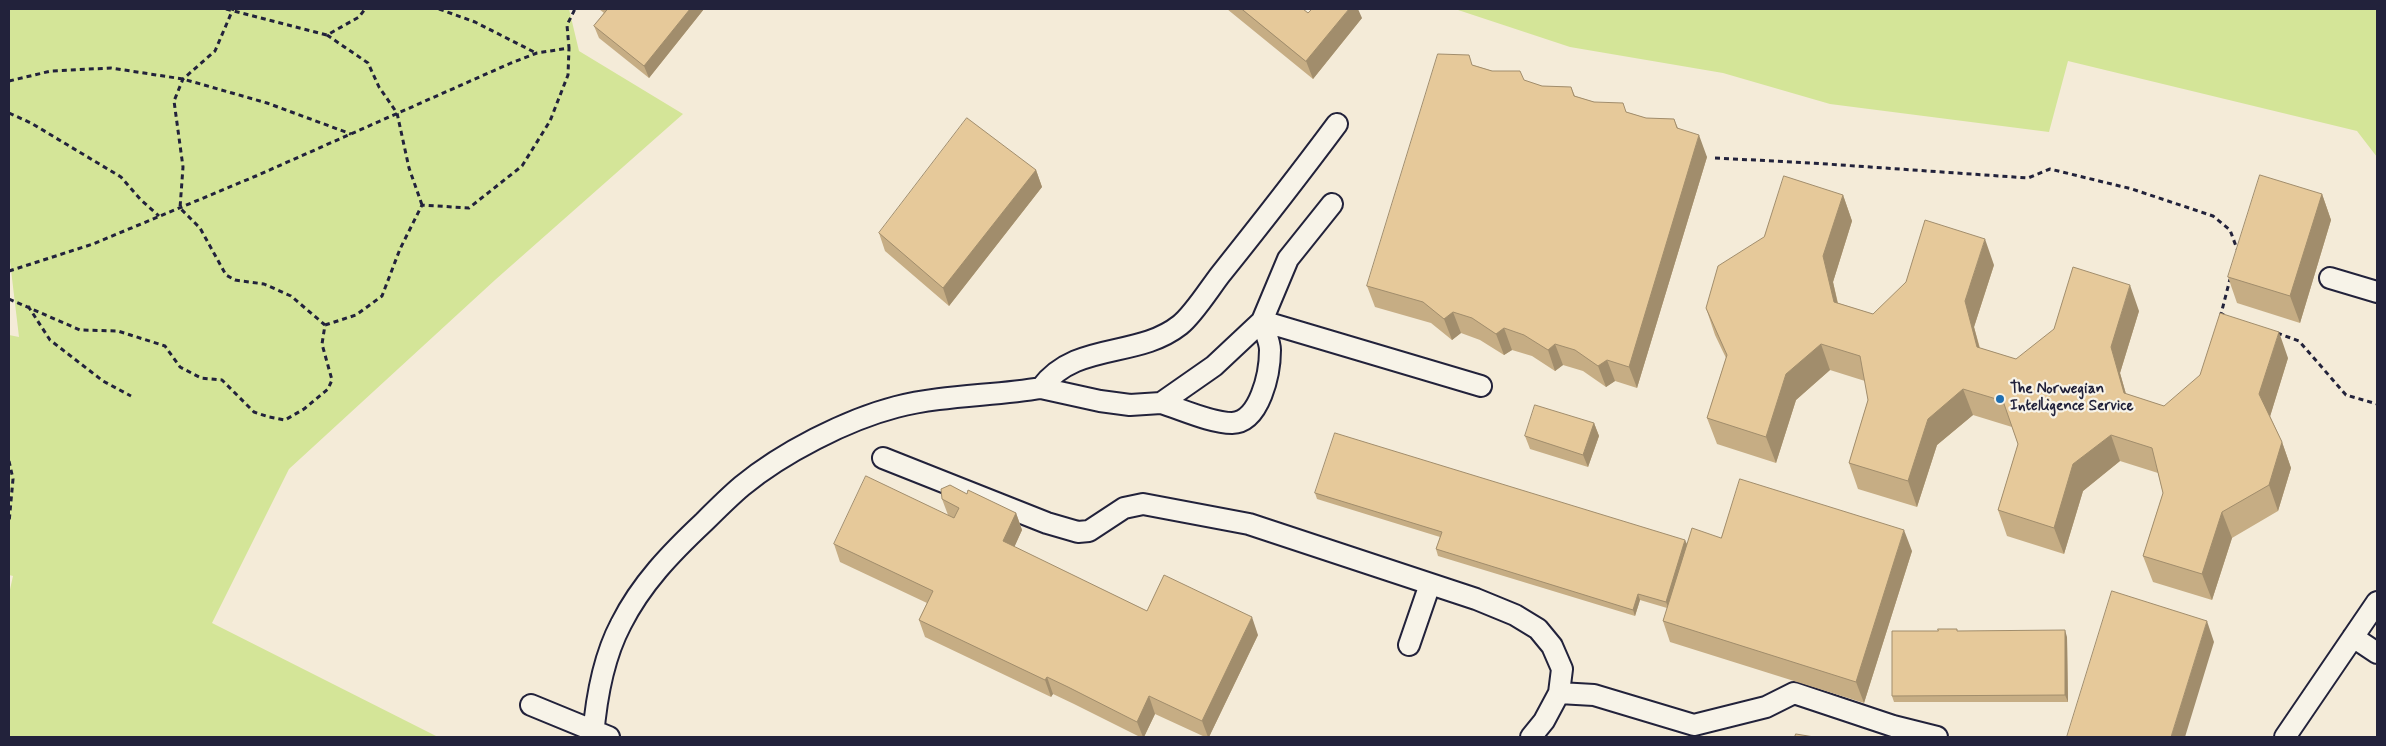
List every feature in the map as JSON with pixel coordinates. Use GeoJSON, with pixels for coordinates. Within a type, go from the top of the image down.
{"type":"FeatureCollection","features":[{"type":"Feature","properties":{"kind":"lane"},"geometry":{"type":"LineString","coordinates":[[1042,388],[1052,374],[1074,361],[1102,352],[1140,346],[1180,325],[1337,124]]}},
{"type":"Feature","properties":{"kind":"lane"},"geometry":{"type":"LineString","coordinates":[[1161,402],[1214,366],[1262,321],[1288,259],[1332,204]]}},
{"type":"Feature","properties":{"kind":"lane"},"geometry":{"type":"LineString","coordinates":[[2330,278],[2377,292]]}},
{"type":"Feature","properties":{"kind":"lane"},"geometry":{"type":"LineString","coordinates":[[1262,321],[1481,386]]}},
{"type":"Feature","properties":{"kind":"lane"},"geometry":{"type":"LineString","coordinates":[[531,705],[598,735],[602,675],[620,625],[643,586],[673,551],[742,486],[779,460],[858,418],[897,407],[973,394],[1042,388],[1100,401],[1130,405],[1161,402],[1208,418],[1232,423],[1250,416],[1260,401],[1268,371],[1270,349],[1262,321]]}},
{"type":"Feature","properties":{"kind":"lane"},"geometry":{"type":"LineString","coordinates":[[883,458],[1047,523],[1078,532],[1088,532],[1124,508],[1143,504],[1249,524],[1430,584],[1507,612],[1538,629],[1552,646],[1562,669],[1559,693],[1544,721],[1531,737]]}},
{"type":"Feature","properties":{"kind":"lane"},"geometry":{"type":"LineString","coordinates":[[1409,645],[1430,584]]}},
{"type":"Feature","properties":{"kind":"lane"},"geometry":{"type":"LineString","coordinates":[[2285,737],[2377,602]]}},
{"type":"Feature","properties":{"kind":"lane"},"geometry":{"type":"LineString","coordinates":[[2353,637],[2377,653]]}},
{"type":"Feature","properties":{"kind":"lane"},"geometry":{"type":"LineString","coordinates":[[1559,693],[1594,694],[1694,726],[1766,707],[1794,693],[1893,726],[1937,737]]}},
{"type":"Feature","properties":{"kind":"path"},"geometry":{"type":"LineString","coordinates":[[226,9],[327,35],[368,63],[379,87],[397,114],[409,168],[422,205],[400,249],[382,296],[356,315],[325,325]]}},
{"type":"Feature","properties":{"kind":"path"},"geometry":{"type":"LineString","coordinates":[[180,208],[184,167],[174,101],[183,78],[215,51],[232,9]]}},
{"type":"Feature","properties":{"kind":"path"},"geometry":{"type":"LineString","coordinates":[[327,35],[358,16],[365,9]]}},
{"type":"Feature","properties":{"kind":"path"},"geometry":{"type":"LineString","coordinates":[[439,9],[474,22],[537,53]]}},
{"type":"Feature","properties":{"kind":"path"},"geometry":{"type":"LineString","coordinates":[[422,205],[470,208],[522,166],[550,121],[568,75],[569,48],[567,25],[575,10]]}},
{"type":"Feature","properties":{"kind":"path"},"geometry":{"type":"LineString","coordinates":[[9,270],[93,244],[537,53],[569,48]]}},
{"type":"Feature","properties":{"kind":"path"},"geometry":{"type":"LineString","coordinates":[[9,81],[51,71],[111,68],[183,78],[267,103],[351,134]]}},
{"type":"Feature","properties":{"kind":"path"},"geometry":{"type":"LineString","coordinates":[[9,114],[30,123],[121,177],[140,199],[159,216]]}},
{"type":"Feature","properties":{"kind":"path"},"geometry":{"type":"LineString","coordinates":[[1715,158],[2028,178],[2050,169],[2132,190],[2212,216],[2230,230],[2238,247],[2235,256]]}},
{"type":"Feature","properties":{"kind":"path"},"geometry":{"type":"LineString","coordinates":[[180,208],[200,228],[226,275],[235,280],[264,284],[291,296],[325,325]]}},
{"type":"Feature","properties":{"kind":"path"},"geometry":{"type":"LineString","coordinates":[[2230,317],[2221,314],[2231,276]]}},
{"type":"Feature","properties":{"kind":"path"},"geometry":{"type":"LineString","coordinates":[[9,299],[80,330],[118,331],[165,346],[180,367],[201,378],[222,380],[254,412],[269,418],[285,420],[304,409],[328,389],[332,380],[322,344],[325,325]]}},
{"type":"Feature","properties":{"kind":"path"},"geometry":{"type":"LineString","coordinates":[[28,306],[50,340],[103,380],[131,396]]}},
{"type":"Feature","properties":{"kind":"path"},"geometry":{"type":"LineString","coordinates":[[2273,332],[2299,341],[2346,394],[2377,404]]}},
{"type":"Feature","properties":{"kind":"path"},"geometry":{"type":"LineString","coordinates":[[9,462],[11,478],[9,523]]}},
{"type":"Feature","properties":{"kind":"green space"},"geometry":{"type":"Polygon","coordinates":[[[10,9],[569,9],[579,51],[683,114],[495,280],[289,469],[212,623],[438,737],[9,737],[9,594],[13,576],[9,575],[9,335],[19,337],[9,253],[10,9]]]}},
{"type":"Feature","properties":{"kind":"green space"},"geometry":{"type":"Polygon","coordinates":[[[1455,9],[2377,9],[2377,157],[2357,131],[2068,61],[2049,132],[1830,104],[1723,73],[1570,47],[1455,9]]]}},
{"type":"Feature","properties":{"kind":"building"},"geometry":{"type":"Polygon","coordinates":[[[608,9],[690,9],[644,66],[594,26],[608,9]]]}},
{"type":"Feature","properties":{"kind":"building"},"geometry":{"type":"Polygon","coordinates":[[[1242,9],[1303,9],[1308,13],[1312,9],[1349,9],[1306,61],[1242,9]]]}},
{"type":"Feature","properties":{"kind":"building"},"geometry":{"type":"Polygon","coordinates":[[[1438,54],[1469,55],[1472,65],[1492,71],[1520,71],[1524,80],[1542,86],[1571,87],[1574,96],[1594,102],[1623,103],[1626,112],[1646,118],[1674,119],[1677,128],[1699,135],[1629,367],[1607,360],[1598,366],[1575,350],[1555,344],[1548,350],[1524,335],[1504,328],[1496,334],[1472,318],[1453,312],[1444,319],[1423,302],[1367,286],[1438,54]]]}},
{"type":"Feature","properties":{"kind":"building"},"geometry":{"type":"Polygon","coordinates":[[[967,118],[1036,170],[943,288],[879,233],[967,118]]]}},
{"type":"Feature","properties":{"kind":"building"},"geometry":{"type":"Polygon","coordinates":[[[2260,175],[2322,194],[2290,296],[2228,277],[2260,175]]]}},
{"type":"Feature","properties":{"kind":"building"},"geometry":{"type":"Polygon","coordinates":[[[1784,176],[1843,195],[1823,256],[1834,302],[1873,314],[1906,282],[1925,220],[1985,239],[1965,301],[1977,347],[2016,359],[2054,329],[2073,267],[2130,285],[2111,347],[2124,393],[2164,406],[2200,375],[2220,313],[2279,332],[2259,394],[2282,442],[2269,485],[2222,512],[2202,574],[2143,556],[2163,493],[2152,448],[2111,435],[2073,464],[2054,528],[1998,510],[2018,444],[2003,401],[1963,389],[1928,419],[1908,481],[1849,463],[1868,400],[1860,356],[1821,344],[1786,374],[1766,437],[1707,418],[1727,355],[1706,308],[1718,266],[1764,237],[1784,176]]]}},
{"type":"Feature","properties":{"kind":"building"},"geometry":{"type":"Polygon","coordinates":[[[1535,405],[1594,423],[1583,455],[1525,436],[1535,405]]]}},
{"type":"Feature","properties":{"kind":"building"},"geometry":{"type":"Polygon","coordinates":[[[1335,433],[1685,540],[1666,602],[1638,594],[1633,610],[1436,549],[1442,532],[1315,493],[1335,433]]]}},
{"type":"Feature","properties":{"kind":"building"},"geometry":{"type":"Polygon","coordinates":[[[866,476],[954,518],[959,508],[942,499],[941,489],[950,485],[967,494],[968,490],[1016,513],[1003,541],[1147,611],[1164,575],[1252,617],[1202,721],[1149,696],[1137,722],[1047,677],[1045,680],[919,620],[933,591],[834,544],[866,476]]]}},
{"type":"Feature","properties":{"kind":"building"},"geometry":{"type":"Polygon","coordinates":[[[1740,479],[1904,530],[1856,682],[1663,621],[1692,528],[1721,538],[1740,479]]]}},
{"type":"Feature","properties":{"kind":"building"},"geometry":{"type":"Polygon","coordinates":[[[2112,591],[2207,621],[2171,737],[2067,737],[2112,591]]]}},
{"type":"Feature","properties":{"kind":"building"},"geometry":{"type":"Polygon","coordinates":[[[1938,629],[1957,629],[1957,631],[2065,630],[2065,695],[1892,696],[1892,631],[1938,631],[1938,629]]]}},
{"type":"Feature","properties":{"kind":"building"},"geometry":{"type":"Polygon","coordinates":[[[1796,734],[1814,737],[1795,737],[1796,734]]]}},
{"type":"Feature","properties":{"kind":"place","name":"The Norwegian Intelligence Service"},"geometry":{"type":"Point","coordinates":[2000,399]}}]}
